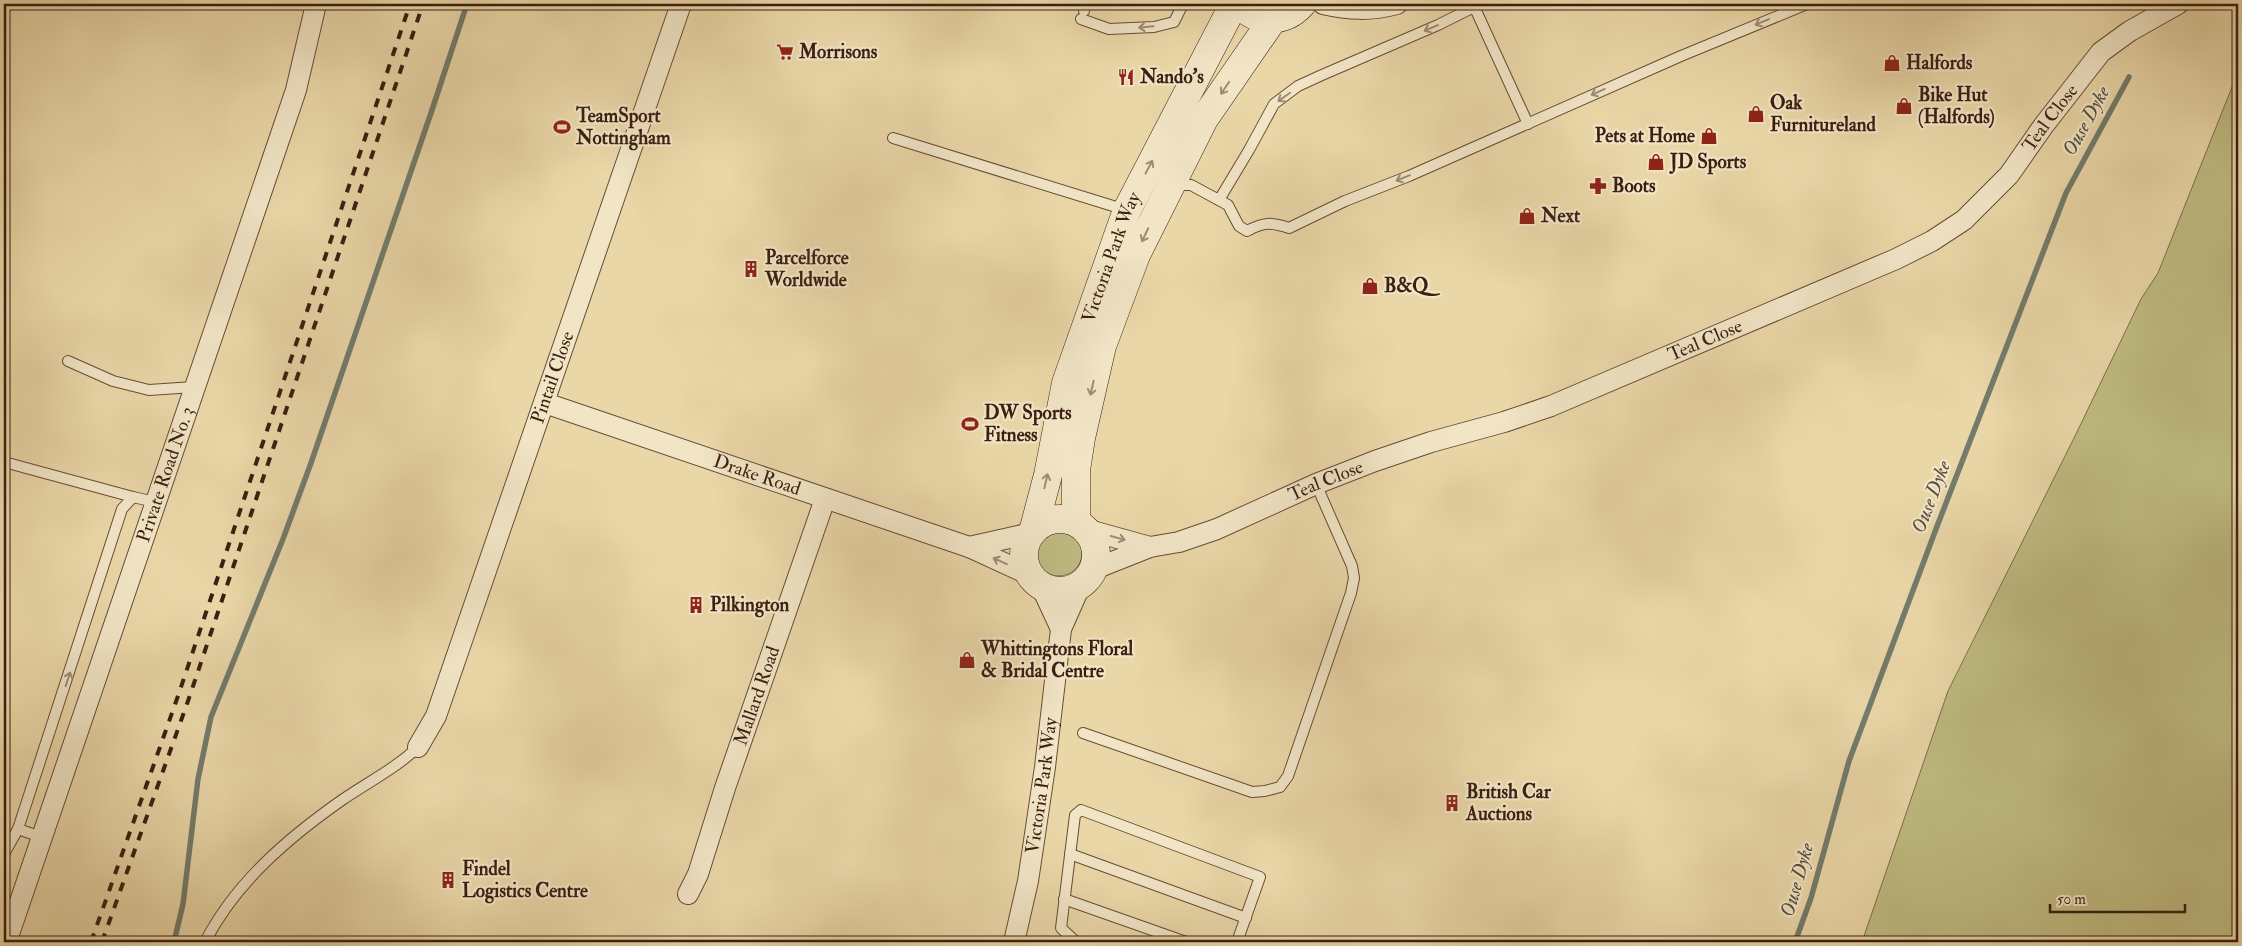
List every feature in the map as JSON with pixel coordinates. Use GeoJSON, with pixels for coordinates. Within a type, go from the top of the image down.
{"type":"FeatureCollection","features":[{"type":"Feature","properties":{"kind":"street","name":"Private Road No. 3"},"geometry":{"type":"LineString","coordinates":[[4,941],[8,934],[296,90],[316,4]]}},
{"type":"Feature","properties":{"kind":"street","name":"Pintail Close"},"geometry":{"type":"LineString","coordinates":[[418,747],[436,716],[681,4]]}},
{"type":"Feature","properties":{"kind":"street","name":"Victoria Park Way"},"geometry":{"type":"LineString","coordinates":[[1032,531],[1048,475],[1066,383],[1126,210],[1234,4]]}},
{"type":"Feature","properties":{"kind":"street"},"geometry":{"type":"LineString","coordinates":[[1239,4],[1245,11],[1258,18],[1273,19],[1285,17],[1302,4]]}},
{"type":"Feature","properties":{"kind":"street"},"geometry":{"type":"LineString","coordinates":[[1323,4],[1346,10],[1364,10],[1397,4]]}},
{"type":"Feature","properties":{"kind":"street","name":"Teal Close"},"geometry":{"type":"LineString","coordinates":[[1086,577],[1150,547],[1179,542],[1217,529],[1316,484],[1385,458],[1431,442],[1504,422],[1592,390],[1896,259],[1932,241],[1964,220],[2010,175],[2044,125],[2101,52],[2130,30],[2178,4]]}},
{"type":"Feature","properties":{"kind":"street","name":"Victoria Park Way"},"geometry":{"type":"LineString","coordinates":[[1081,526],[1076,470],[1081,438],[1102,346],[1136,256],[1166,191],[1204,119],[1273,19]]}},
{"type":"Feature","properties":{"kind":"street","name":"Drake Road"},"geometry":{"type":"LineString","coordinates":[[545,403],[969,547],[1036,580]]}},
{"type":"Feature","properties":{"kind":"street","name":"Mallard Road"},"geometry":{"type":"LineString","coordinates":[[688,894],[698,874],[725,788],[825,499]]}},
{"type":"Feature","properties":{"kind":"street"},"geometry":{"type":"LineString","coordinates":[[969,547],[1032,531],[1048,520],[1063,518],[1081,526],[1092,539],[1095,552],[1094,564],[1061,629]]}},
{"type":"Feature","properties":{"kind":"street","name":"Teal Close"},"geometry":{"type":"LineString","coordinates":[[1081,526],[1150,547]]}},
{"type":"Feature","properties":{"kind":"street"},"geometry":{"type":"LineString","coordinates":[[1032,531],[1024,548],[1024,556],[1061,629]]}},
{"type":"Feature","properties":{"kind":"street"},"geometry":{"type":"LineString","coordinates":[[1036,580],[1055,590],[1068,590],[1086,577]]}},
{"type":"Feature","properties":{"kind":"street","name":"Victoria Park Way"},"geometry":{"type":"LineString","coordinates":[[1014,942],[1028,881],[1045,767],[1061,629]]}},
{"type":"Feature","properties":{"kind":"lane"},"geometry":{"type":"LineString","coordinates":[[1083,11],[1109,29],[1154,26],[1174,22],[1183,4]]}},
{"type":"Feature","properties":{"kind":"lane"},"geometry":{"type":"LineString","coordinates":[[1166,191],[1180,185],[1190,185],[1228,205],[1239,226],[1247,231],[1263,223],[1277,224],[1289,228],[1346,201],[1806,4]]}},
{"type":"Feature","properties":{"kind":"lane"},"geometry":{"type":"LineString","coordinates":[[1219,200],[1274,104],[1298,86],[1438,25],[1474,5],[1528,124]]}},
{"type":"Feature","properties":{"kind":"lane"},"geometry":{"type":"LineString","coordinates":[[892,138],[1126,210]]}},
{"type":"Feature","properties":{"kind":"lane"},"geometry":{"type":"LineString","coordinates":[[68,361],[113,381],[148,390],[194,387]]}},
{"type":"Feature","properties":{"kind":"lane"},"geometry":{"type":"LineString","coordinates":[[4,462],[156,502]]}},
{"type":"Feature","properties":{"kind":"lane"},"geometry":{"type":"LineString","coordinates":[[1083,733],[1252,792],[1265,792],[1280,787],[1288,776],[1315,701],[1351,593],[1354,578],[1352,566],[1316,484]]}},
{"type":"Feature","properties":{"kind":"lane"},"geometry":{"type":"LineString","coordinates":[[4,854],[18,829],[122,509],[133,497]]}},
{"type":"Feature","properties":{"kind":"lane"},"geometry":{"type":"LineString","coordinates":[[205,942],[225,907],[270,857],[344,799],[403,762],[418,747]]}},
{"type":"Feature","properties":{"kind":"lane"},"geometry":{"type":"LineString","coordinates":[[1076,942],[1061,928],[1075,815],[1081,810],[1260,877],[1237,942]]}},
{"type":"Feature","properties":{"kind":"lane"},"geometry":{"type":"LineString","coordinates":[[18,829],[41,837]]}},
{"type":"Feature","properties":{"kind":"lane"},"geometry":{"type":"LineString","coordinates":[[1070,854],[1246,918]]}},
{"type":"Feature","properties":{"kind":"lane"},"geometry":{"type":"LineString","coordinates":[[1064,899],[1186,942]]}},
{"type":"Feature","properties":{"kind":"shaded area"},"geometry":{"type":"Polygon","coordinates":[[[2238,72],[2238,942],[1862,942],[1948,691],[2141,299],[2158,273],[2238,72]]]}},
{"type":"Feature","properties":{"kind":"shaded area"},"geometry":{"type":"Polygon","coordinates":[[[1059,530],[1072,534],[1078,540],[1082,553],[1078,566],[1072,572],[1059,576],[1046,572],[1040,566],[1036,553],[1040,540],[1046,534],[1059,530]]]}},
{"type":"Feature","properties":{"kind":"waterway"},"geometry":{"type":"LineString","coordinates":[[174,942],[183,904],[198,779],[211,717],[283,539],[311,463],[467,4]]}},
{"type":"Feature","properties":{"kind":"waterway","name":"Ouse Dyke"},"geometry":{"type":"LineString","coordinates":[[1795,942],[1811,898],[1849,761],[1936,529],[2066,193],[2129,77]]}},
{"type":"Feature","properties":{"kind":"railway"},"geometry":{"type":"LineString","coordinates":[[91,942],[178,696],[410,4]]}},
{"type":"Feature","properties":{"kind":"railway"},"geometry":{"type":"LineString","coordinates":[[102,942],[188,701],[423,4]]}},
{"type":"Feature","properties":{"kind":"place","name":"Morrisons"},"geometry":{"type":"Point","coordinates":[785,52]}},
{"type":"Feature","properties":{"kind":"place","name":"Halfords"},"geometry":{"type":"Point","coordinates":[1892,63]}},
{"type":"Feature","properties":{"kind":"place","name":"Nando's"},"geometry":{"type":"Point","coordinates":[1126,77]}},
{"type":"Feature","properties":{"kind":"place","name":"Bike Hut (Halfords)"},"geometry":{"type":"Point","coordinates":[1904,106]}},
{"type":"Feature","properties":{"kind":"place","name":"Oak Furnitureland"},"geometry":{"type":"Point","coordinates":[1756,114]}},
{"type":"Feature","properties":{"kind":"place","name":"TeamSport Nottingham"},"geometry":{"type":"Point","coordinates":[562,127]}},
{"type":"Feature","properties":{"kind":"place","name":"Pets at Home"},"geometry":{"type":"Point","coordinates":[1709,136]}},
{"type":"Feature","properties":{"kind":"place","name":"JD Sports"},"geometry":{"type":"Point","coordinates":[1656,162]}},
{"type":"Feature","properties":{"kind":"place","name":"Boots"},"geometry":{"type":"Point","coordinates":[1598,186]}},
{"type":"Feature","properties":{"kind":"place","name":"Next"},"geometry":{"type":"Point","coordinates":[1527,216]}},
{"type":"Feature","properties":{"kind":"place","name":"Parcelforce Worldwide"},"geometry":{"type":"Point","coordinates":[751,269]}},
{"type":"Feature","properties":{"kind":"place","name":"B&Q"},"geometry":{"type":"Point","coordinates":[1370,286]}},
{"type":"Feature","properties":{"kind":"place","name":"DW Sports Fitness"},"geometry":{"type":"Point","coordinates":[970,424]}},
{"type":"Feature","properties":{"kind":"place","name":"Pilkington"},"geometry":{"type":"Point","coordinates":[696,605]}},
{"type":"Feature","properties":{"kind":"place","name":"Whittingtons Floral & Bridal Centre"},"geometry":{"type":"Point","coordinates":[967,660]}},
{"type":"Feature","properties":{"kind":"place","name":"British Car Auctions"},"geometry":{"type":"Point","coordinates":[1452,803]}},
{"type":"Feature","properties":{"kind":"place","name":"Findel Logistics Centre"},"geometry":{"type":"Point","coordinates":[448,880]}}]}
